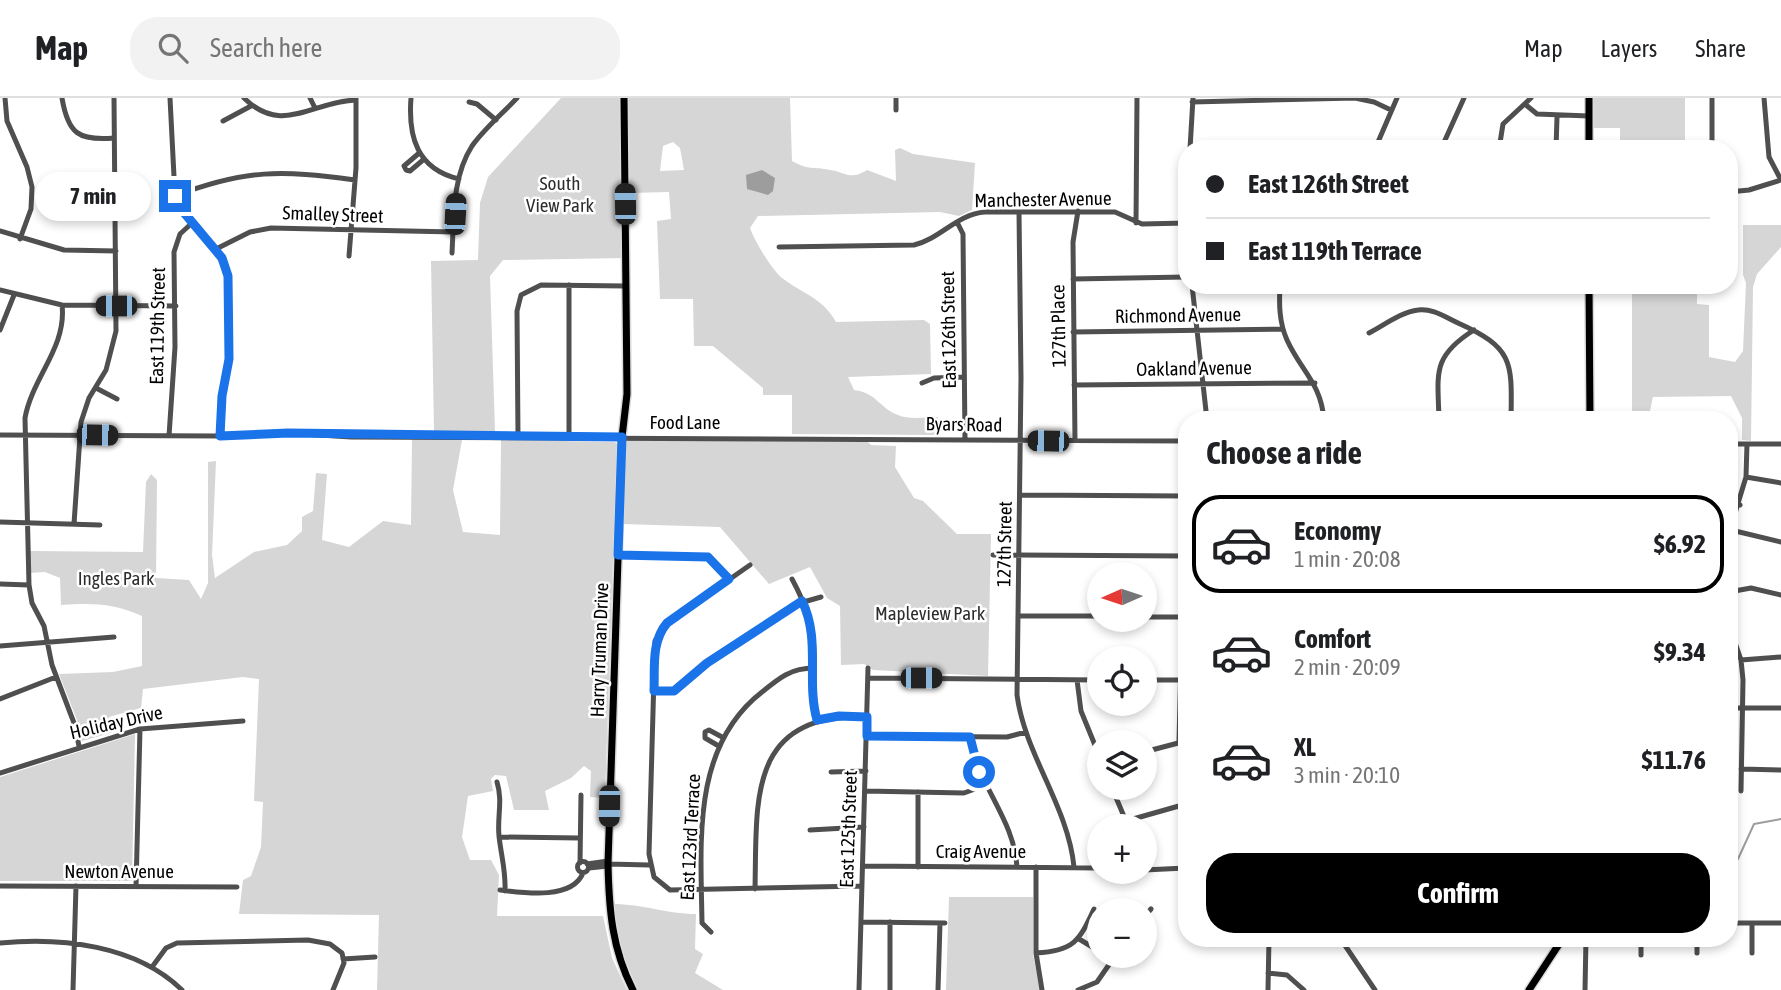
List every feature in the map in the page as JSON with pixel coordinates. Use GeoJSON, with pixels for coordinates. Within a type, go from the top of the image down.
{"type":"FeatureCollection","features":[{"type":"Feature","properties":{"kind":"main road","name":"Harry Truman Drive"},"geometry":{"type":"LineString","coordinates":[[624,98],[627,394],[622,437],[608,864],[610,925],[621,967],[633,990]]}},
{"type":"Feature","properties":{"kind":"main road"},"geometry":{"type":"LineString","coordinates":[[1588,98],[1589,140]]}},
{"type":"Feature","properties":{"kind":"main road"},"geometry":{"type":"LineString","coordinates":[[1589,294],[1590,411]]}},
{"type":"Feature","properties":{"kind":"main road"},"geometry":{"type":"LineString","coordinates":[[1529,990],[1557,947]]}},
{"type":"Feature","properties":{"kind":"street"},"geometry":{"type":"LineString","coordinates":[[5,98],[7,121],[27,167],[32,187],[31,209],[20,239]]}},
{"type":"Feature","properties":{"kind":"street"},"geometry":{"type":"LineString","coordinates":[[62,98],[68,124],[76,133],[94,140],[114,138]]}},
{"type":"Feature","properties":{"kind":"street"},"geometry":{"type":"LineString","coordinates":[[74,524],[84,411],[113,351],[116,306],[114,98]]}},
{"type":"Feature","properties":{"kind":"street"},"geometry":{"type":"LineString","coordinates":[[170,98],[171,165],[175,196],[192,223],[216,248],[226,267],[229,359],[222,396],[220,436]]}},
{"type":"Feature","properties":{"kind":"street"},"geometry":{"type":"LineString","coordinates":[[244,98],[251,106],[266,114],[281,117],[356,99],[355,180],[349,256]]}},
{"type":"Feature","properties":{"kind":"street"},"geometry":{"type":"LineString","coordinates":[[310,98],[315,108]]}},
{"type":"Feature","properties":{"kind":"street"},"geometry":{"type":"LineString","coordinates":[[411,98],[412,137],[418,154],[440,173],[459,178]]}},
{"type":"Feature","properties":{"kind":"street"},"geometry":{"type":"LineString","coordinates":[[452,253],[459,178],[471,148],[517,98]]}},
{"type":"Feature","properties":{"kind":"street"},"geometry":{"type":"LineString","coordinates":[[896,98],[896,110]]}},
{"type":"Feature","properties":{"kind":"street"},"geometry":{"type":"LineString","coordinates":[[1136,223],[1137,98]]}},
{"type":"Feature","properties":{"kind":"street"},"geometry":{"type":"LineString","coordinates":[[1379,140],[1397,98]]}},
{"type":"Feature","properties":{"kind":"street"},"geometry":{"type":"LineString","coordinates":[[1445,140],[1464,98]]}},
{"type":"Feature","properties":{"kind":"street"},"geometry":{"type":"LineString","coordinates":[[1500,140],[1503,124],[1531,98]]}},
{"type":"Feature","properties":{"kind":"street"},"geometry":{"type":"LineString","coordinates":[[1712,98],[1712,140]]}},
{"type":"Feature","properties":{"kind":"street"},"geometry":{"type":"LineString","coordinates":[[1738,191],[1781,180],[1769,157],[1764,98]]}},
{"type":"Feature","properties":{"kind":"street"},"geometry":{"type":"LineString","coordinates":[[1190,140],[1192,100],[1355,99],[1374,102],[1391,110]]}},
{"type":"Feature","properties":{"kind":"street"},"geometry":{"type":"LineString","coordinates":[[469,102],[477,104],[496,120]]}},
{"type":"Feature","properties":{"kind":"street"},"geometry":{"type":"LineString","coordinates":[[1526,105],[1537,114],[1557,117],[1589,116]]}},
{"type":"Feature","properties":{"kind":"street"},"geometry":{"type":"LineString","coordinates":[[223,121],[251,106]]}},
{"type":"Feature","properties":{"kind":"street"},"geometry":{"type":"LineString","coordinates":[[1556,140],[1557,117]]}},
{"type":"Feature","properties":{"kind":"street"},"geometry":{"type":"LineString","coordinates":[[418,154],[404,166],[406,170],[410,171],[423,160]]}},
{"type":"Feature","properties":{"kind":"street"},"geometry":{"type":"LineString","coordinates":[[175,196],[226,178],[259,172],[297,172],[355,180]]}},
{"type":"Feature","properties":{"kind":"street"},"geometry":{"type":"LineString","coordinates":[[86,197],[115,194]]}},
{"type":"Feature","properties":{"kind":"street","name":"127th Place"},"geometry":{"type":"LineString","coordinates":[[1075,441],[1073,279],[1078,211]]}},
{"type":"Feature","properties":{"kind":"street","name":"Manchester Avenue"},"geometry":{"type":"LineString","coordinates":[[779,247],[914,245],[929,240],[977,212],[1115,212],[1136,223],[1178,223]]}},
{"type":"Feature","properties":{"kind":"street","name":"127th Street"},"geometry":{"type":"LineString","coordinates":[[1019,212],[1019,709],[1069,836],[1074,867]]}},
{"type":"Feature","properties":{"kind":"street","name":"East 126th Street"},"geometry":{"type":"LineString","coordinates":[[957,222],[962,234],[965,440]]}},
{"type":"Feature","properties":{"kind":"street","name":"East 119th Street"},"geometry":{"type":"LineString","coordinates":[[169,436],[176,306],[174,248],[180,234],[192,223]]}},
{"type":"Feature","properties":{"kind":"street","name":"Smalley Street"},"geometry":{"type":"LineString","coordinates":[[216,248],[236,237],[262,229],[454,232]]}},
{"type":"Feature","properties":{"kind":"street"},"geometry":{"type":"LineString","coordinates":[[0,231],[64,250],[116,251]]}},
{"type":"Feature","properties":{"kind":"street"},"geometry":{"type":"LineString","coordinates":[[1073,279],[1178,277]]}},
{"type":"Feature","properties":{"kind":"street"},"geometry":{"type":"LineString","coordinates":[[519,437],[517,311],[523,292],[541,285],[626,286]]}},
{"type":"Feature","properties":{"kind":"street"},"geometry":{"type":"LineString","coordinates":[[569,285],[569,437]]}},
{"type":"Feature","properties":{"kind":"street"},"geometry":{"type":"LineString","coordinates":[[0,290],[62,305],[176,306]]}},
{"type":"Feature","properties":{"kind":"street"},"geometry":{"type":"LineString","coordinates":[[1193,294],[1206,411]]}},
{"type":"Feature","properties":{"kind":"street"},"geometry":{"type":"LineString","coordinates":[[1281,294],[1283,330],[1293,352],[1315,383],[1323,411]]}},
{"type":"Feature","properties":{"kind":"street"},"geometry":{"type":"LineString","coordinates":[[0,330],[14,295]]}},
{"type":"Feature","properties":{"kind":"street"},"geometry":{"type":"LineString","coordinates":[[62,305],[56,345],[27,404],[25,435],[29,585],[32,603],[44,626],[56,677],[74,723],[79,746]]}},
{"type":"Feature","properties":{"kind":"street"},"geometry":{"type":"LineString","coordinates":[[1369,333],[1421,310],[1432,311],[1474,330],[1496,344],[1510,366],[1511,411]]}},
{"type":"Feature","properties":{"kind":"street","name":"Richmond Avenue"},"geometry":{"type":"LineString","coordinates":[[1073,332],[1283,330]]}},
{"type":"Feature","properties":{"kind":"street"},"geometry":{"type":"LineString","coordinates":[[1439,411],[1441,361],[1452,344],[1474,330]]}},
{"type":"Feature","properties":{"kind":"street"},"geometry":{"type":"LineString","coordinates":[[922,383],[934,378],[964,377]]}},
{"type":"Feature","properties":{"kind":"street","name":"Oakland Avenue"},"geometry":{"type":"LineString","coordinates":[[1074,385],[1315,383]]}},
{"type":"Feature","properties":{"kind":"street"},"geometry":{"type":"LineString","coordinates":[[96,388],[117,399]]}},
{"type":"Feature","properties":{"kind":"street","name":"Food Lane"},"geometry":{"type":"LineString","coordinates":[[0,435],[220,436],[288,433],[867,439]]}},
{"type":"Feature","properties":{"kind":"street","name":"Byars Road"},"geometry":{"type":"LineString","coordinates":[[867,439],[1178,441]]}},
{"type":"Feature","properties":{"kind":"street"},"geometry":{"type":"LineString","coordinates":[[1738,444],[1781,444]]}},
{"type":"Feature","properties":{"kind":"street"},"geometry":{"type":"LineString","coordinates":[[1738,510],[1746,477],[1747,444]]}},
{"type":"Feature","properties":{"kind":"street"},"geometry":{"type":"LineString","coordinates":[[1746,477],[1781,483]]}},
{"type":"Feature","properties":{"kind":"street"},"geometry":{"type":"LineString","coordinates":[[1021,495],[1178,496]]}},
{"type":"Feature","properties":{"kind":"street"},"geometry":{"type":"LineString","coordinates":[[0,522],[100,525]]}},
{"type":"Feature","properties":{"kind":"street"},"geometry":{"type":"LineString","coordinates":[[1738,533],[1781,542]]}},
{"type":"Feature","properties":{"kind":"street"},"geometry":{"type":"LineString","coordinates":[[618,555],[708,557],[729,579]]}},
{"type":"Feature","properties":{"kind":"street"},"geometry":{"type":"LineString","coordinates":[[993,555],[1178,556]]}},
{"type":"Feature","properties":{"kind":"street"},"geometry":{"type":"LineString","coordinates":[[750,565],[667,623],[655,641],[649,865],[654,877],[670,890],[862,886]]}},
{"type":"Feature","properties":{"kind":"street"},"geometry":{"type":"LineString","coordinates":[[792,579],[813,636],[813,700],[817,720]]}},
{"type":"Feature","properties":{"kind":"street"},"geometry":{"type":"LineString","coordinates":[[0,584],[29,585]]}},
{"type":"Feature","properties":{"kind":"street"},"geometry":{"type":"LineString","coordinates":[[1738,591],[1751,589],[1781,595]]}},
{"type":"Feature","properties":{"kind":"street"},"geometry":{"type":"LineString","coordinates":[[654,691],[674,691],[707,663],[802,601],[821,597]]}},
{"type":"Feature","properties":{"kind":"street"},"geometry":{"type":"LineString","coordinates":[[1018,616],[1087,616]]}},
{"type":"Feature","properties":{"kind":"street"},"geometry":{"type":"LineString","coordinates":[[1157,617],[1178,617]]}},
{"type":"Feature","properties":{"kind":"street"},"geometry":{"type":"LineString","coordinates":[[0,646],[114,637]]}},
{"type":"Feature","properties":{"kind":"street"},"geometry":{"type":"LineString","coordinates":[[1738,651],[1741,660],[1743,708],[1741,792]]}},
{"type":"Feature","properties":{"kind":"street"},"geometry":{"type":"LineString","coordinates":[[1741,660],[1781,657]]}},
{"type":"Feature","properties":{"kind":"street","name":"East 123rd Terrace"},"geometry":{"type":"LineString","coordinates":[[711,932],[702,923],[701,890],[705,790],[717,745],[744,708],[782,676],[797,669],[814,668]]}},
{"type":"Feature","properties":{"kind":"street","name":"East 125th Street"},"geometry":{"type":"LineString","coordinates":[[859,990],[868,668]]}},
{"type":"Feature","properties":{"kind":"street"},"geometry":{"type":"LineString","coordinates":[[0,699],[56,677]]}},
{"type":"Feature","properties":{"kind":"street"},"geometry":{"type":"LineString","coordinates":[[868,678],[1087,680]]}},
{"type":"Feature","properties":{"kind":"street"},"geometry":{"type":"LineString","coordinates":[[1077,680],[1081,711],[1089,730]]}},
{"type":"Feature","properties":{"kind":"street"},"geometry":{"type":"LineString","coordinates":[[1157,680],[1178,680]]}},
{"type":"Feature","properties":{"kind":"street"},"geometry":{"type":"LineString","coordinates":[[1738,708],[1781,708]]}},
{"type":"Feature","properties":{"kind":"street"},"geometry":{"type":"LineString","coordinates":[[755,890],[757,799],[762,777],[783,743],[817,720],[839,716],[867,717]]}},
{"type":"Feature","properties":{"kind":"street","name":"Holiday Drive"},"geometry":{"type":"LineString","coordinates":[[0,773],[140,729],[243,721]]}},
{"type":"Feature","properties":{"kind":"street"},"geometry":{"type":"LineString","coordinates":[[136,887],[140,729]]}},
{"type":"Feature","properties":{"kind":"street"},"geometry":{"type":"LineString","coordinates":[[717,745],[706,740],[705,732],[709,730],[722,737]]}},
{"type":"Feature","properties":{"kind":"street"},"geometry":{"type":"LineString","coordinates":[[867,736],[1007,737],[1026,732]]}},
{"type":"Feature","properties":{"kind":"street"},"geometry":{"type":"LineString","coordinates":[[970,737],[975,763],[1011,832],[1017,867]]}},
{"type":"Feature","properties":{"kind":"street"},"geometry":{"type":"LineString","coordinates":[[1157,748],[1178,741]]}},
{"type":"Feature","properties":{"kind":"street"},"geometry":{"type":"LineString","coordinates":[[1741,769],[1781,770]]}},
{"type":"Feature","properties":{"kind":"street"},"geometry":{"type":"LineString","coordinates":[[831,772],[866,771]]}},
{"type":"Feature","properties":{"kind":"street"},"geometry":{"type":"LineString","coordinates":[[497,782],[501,801],[499,837],[506,866],[503,891],[567,890],[579,881],[585,865],[579,838],[580,795]]}},
{"type":"Feature","properties":{"kind":"street"},"geometry":{"type":"LineString","coordinates":[[865,791],[964,793],[986,785]]}},
{"type":"Feature","properties":{"kind":"street"},"geometry":{"type":"LineString","coordinates":[[918,792],[918,867]]}},
{"type":"Feature","properties":{"kind":"street"},"geometry":{"type":"LineString","coordinates":[[1155,814],[1178,807]]}},
{"type":"Feature","properties":{"kind":"street"},"geometry":{"type":"LineString","coordinates":[[810,830],[864,827]]}},
{"type":"Feature","properties":{"kind":"street"},"geometry":{"type":"LineString","coordinates":[[499,837],[579,838]]}},
{"type":"Feature","properties":{"kind":"street"},"geometry":{"type":"LineString","coordinates":[[583,873],[578,869],[585,865],[649,865]]}},
{"type":"Feature","properties":{"kind":"street","name":"Craig Avenue"},"geometry":{"type":"LineString","coordinates":[[863,866],[1087,868]]}},
{"type":"Feature","properties":{"kind":"street"},"geometry":{"type":"LineString","coordinates":[[1036,867],[1036,953],[1042,990]]}},
{"type":"Feature","properties":{"kind":"street"},"geometry":{"type":"LineString","coordinates":[[1157,869],[1178,868]]}},
{"type":"Feature","properties":{"kind":"street","name":"Newton Avenue"},"geometry":{"type":"LineString","coordinates":[[0,886],[237,887]]}},
{"type":"Feature","properties":{"kind":"street"},"geometry":{"type":"LineString","coordinates":[[74,990],[76,886]]}},
{"type":"Feature","properties":{"kind":"street"},"geometry":{"type":"LineString","coordinates":[[861,922],[943,923],[939,990]]}},
{"type":"Feature","properties":{"kind":"street"},"geometry":{"type":"LineString","coordinates":[[890,922],[890,990]]}},
{"type":"Feature","properties":{"kind":"street"},"geometry":{"type":"LineString","coordinates":[[1036,953],[1060,951],[1079,939],[1087,923]]}},
{"type":"Feature","properties":{"kind":"street"},"geometry":{"type":"LineString","coordinates":[[1738,923],[1781,923]]}},
{"type":"Feature","properties":{"kind":"street"},"geometry":{"type":"LineString","coordinates":[[1752,923],[1752,953]]}},
{"type":"Feature","properties":{"kind":"street"},"geometry":{"type":"LineString","coordinates":[[1079,939],[1087,944]]}},
{"type":"Feature","properties":{"kind":"street"},"geometry":{"type":"LineString","coordinates":[[0,943],[24,940],[75,944],[120,954],[152,967],[182,990]]}},
{"type":"Feature","properties":{"kind":"street"},"geometry":{"type":"LineString","coordinates":[[152,967],[166,948],[177,943],[307,940],[338,948],[344,959],[333,990]]}},
{"type":"Feature","properties":{"kind":"street"},"geometry":{"type":"LineString","coordinates":[[1268,990],[1269,947]]}},
{"type":"Feature","properties":{"kind":"street"},"geometry":{"type":"LineString","coordinates":[[1346,947],[1375,990]]}},
{"type":"Feature","properties":{"kind":"street"},"geometry":{"type":"LineString","coordinates":[[1585,990],[1586,947]]}},
{"type":"Feature","properties":{"kind":"street"},"geometry":{"type":"LineString","coordinates":[[1642,947],[1642,955]]}},
{"type":"Feature","properties":{"kind":"street"},"geometry":{"type":"LineString","coordinates":[[1697,947],[1697,953]]}},
{"type":"Feature","properties":{"kind":"street"},"geometry":{"type":"LineString","coordinates":[[344,959],[375,957]]}},
{"type":"Feature","properties":{"kind":"street"},"geometry":{"type":"LineString","coordinates":[[1078,990],[1097,982],[1107,968]]}},
{"type":"Feature","properties":{"kind":"street"},"geometry":{"type":"LineString","coordinates":[[1268,973],[1287,975],[1304,990]]}},
{"type":"Feature","properties":{"kind":"green space","name":"South View Park"},"geometry":{"type":"Polygon","coordinates":[[[561,98],[624,98],[626,258],[503,260],[490,276],[495,431],[434,431],[431,261],[478,260],[480,203],[488,177],[561,98]]]}},
{"type":"Feature","properties":{"kind":"green space"},"geometry":{"type":"Polygon","coordinates":[[[629,98],[790,98],[792,161],[807,167],[848,175],[867,170],[896,181],[895,150],[900,148],[913,154],[975,163],[972,210],[959,216],[940,212],[758,216],[750,228],[778,274],[819,302],[836,322],[924,320],[930,324],[931,374],[848,377],[854,390],[868,394],[902,417],[938,417],[938,435],[792,434],[792,395],[763,395],[763,388],[713,346],[694,346],[693,299],[660,299],[657,221],[671,219],[669,192],[629,193],[629,98]],[[673,142],[663,146],[660,171],[684,170],[680,148],[673,142]]]}},
{"type":"Feature","properties":{"kind":"green space"},"geometry":{"type":"Polygon","coordinates":[[[1594,98],[1685,98],[1685,140],[1620,140],[1620,128],[1594,128],[1594,98]]]}},
{"type":"Feature","properties":{"kind":"green space"},"geometry":{"type":"Polygon","coordinates":[[[1743,225],[1781,225],[1781,247],[1757,274],[1753,287],[1751,441],[1742,440],[1742,418],[1731,396],[1653,397],[1650,411],[1632,411],[1632,294],[1697,294],[1697,304],[1709,305],[1709,357],[1735,362],[1743,351],[1746,283],[1743,275],[1743,225]]]}},
{"type":"Feature","properties":{"kind":"green space","name":"Ingles Park"},"geometry":{"type":"Polygon","coordinates":[[[412,439],[462,440],[453,490],[463,532],[500,535],[501,440],[617,444],[605,798],[590,797],[591,771],[584,766],[571,778],[545,791],[549,810],[514,810],[506,776],[495,775],[491,779],[493,791],[468,796],[462,837],[470,860],[491,860],[499,875],[497,916],[603,916],[612,958],[627,990],[377,990],[379,915],[239,914],[243,880],[251,876],[261,847],[263,802],[254,801],[259,679],[243,677],[143,689],[141,708],[109,717],[114,732],[82,741],[59,674],[113,672],[142,666],[142,616],[102,605],[61,605],[60,578],[45,572],[29,573],[30,551],[143,552],[146,482],[151,474],[157,480],[156,578],[189,580],[201,599],[208,583],[208,462],[216,461],[212,555],[215,578],[254,552],[287,545],[302,531],[302,517],[313,511],[316,473],[327,474],[322,540],[349,547],[383,521],[411,525],[412,439]]]}},
{"type":"Feature","properties":{"kind":"green space","name":"Mapleview Park"},"geometry":{"type":"Polygon","coordinates":[[[629,440],[868,442],[871,445],[896,446],[895,467],[914,498],[923,501],[957,534],[991,534],[988,676],[873,670],[864,664],[841,665],[840,606],[827,598],[810,567],[769,584],[720,527],[622,524],[625,443],[629,440]]]}},
{"type":"Feature","properties":{"kind":"green space"},"geometry":{"type":"Polygon","coordinates":[[[135,734],[132,881],[0,881],[0,777],[135,734]]]}},
{"type":"Feature","properties":{"kind":"green space"},"geometry":{"type":"Polygon","coordinates":[[[949,897],[1033,897],[1033,954],[1040,990],[946,990],[949,897]]]}},
{"type":"Feature","properties":{"kind":"green space"},"geometry":{"type":"Polygon","coordinates":[[[612,904],[696,914],[695,949],[703,954],[695,973],[723,990],[638,990],[620,948],[612,904]]]}},
{"type":"Feature","properties":{"kind":"shaded area"},"geometry":{"type":"Polygon","coordinates":[[[762,170],[775,178],[773,191],[768,195],[747,189],[746,175],[762,170]]]}},
{"type":"Feature","properties":{"kind":"waterway"},"geometry":{"type":"LineString","coordinates":[[1738,859],[1754,824],[1781,819]]}},
{"type":"Feature","properties":{"kind":"route"},"geometry":{"type":"LineString","coordinates":[[175,196],[192,223],[216,248],[228,276],[229,359],[222,396],[220,436],[288,433],[351,436],[622,437],[618,555],[708,557],[729,579],[667,623],[659,633],[655,641],[654,691],[674,691],[707,663],[802,601],[813,636],[813,700],[817,720],[839,716],[867,717],[867,736],[970,737],[979,772]]}}]}
